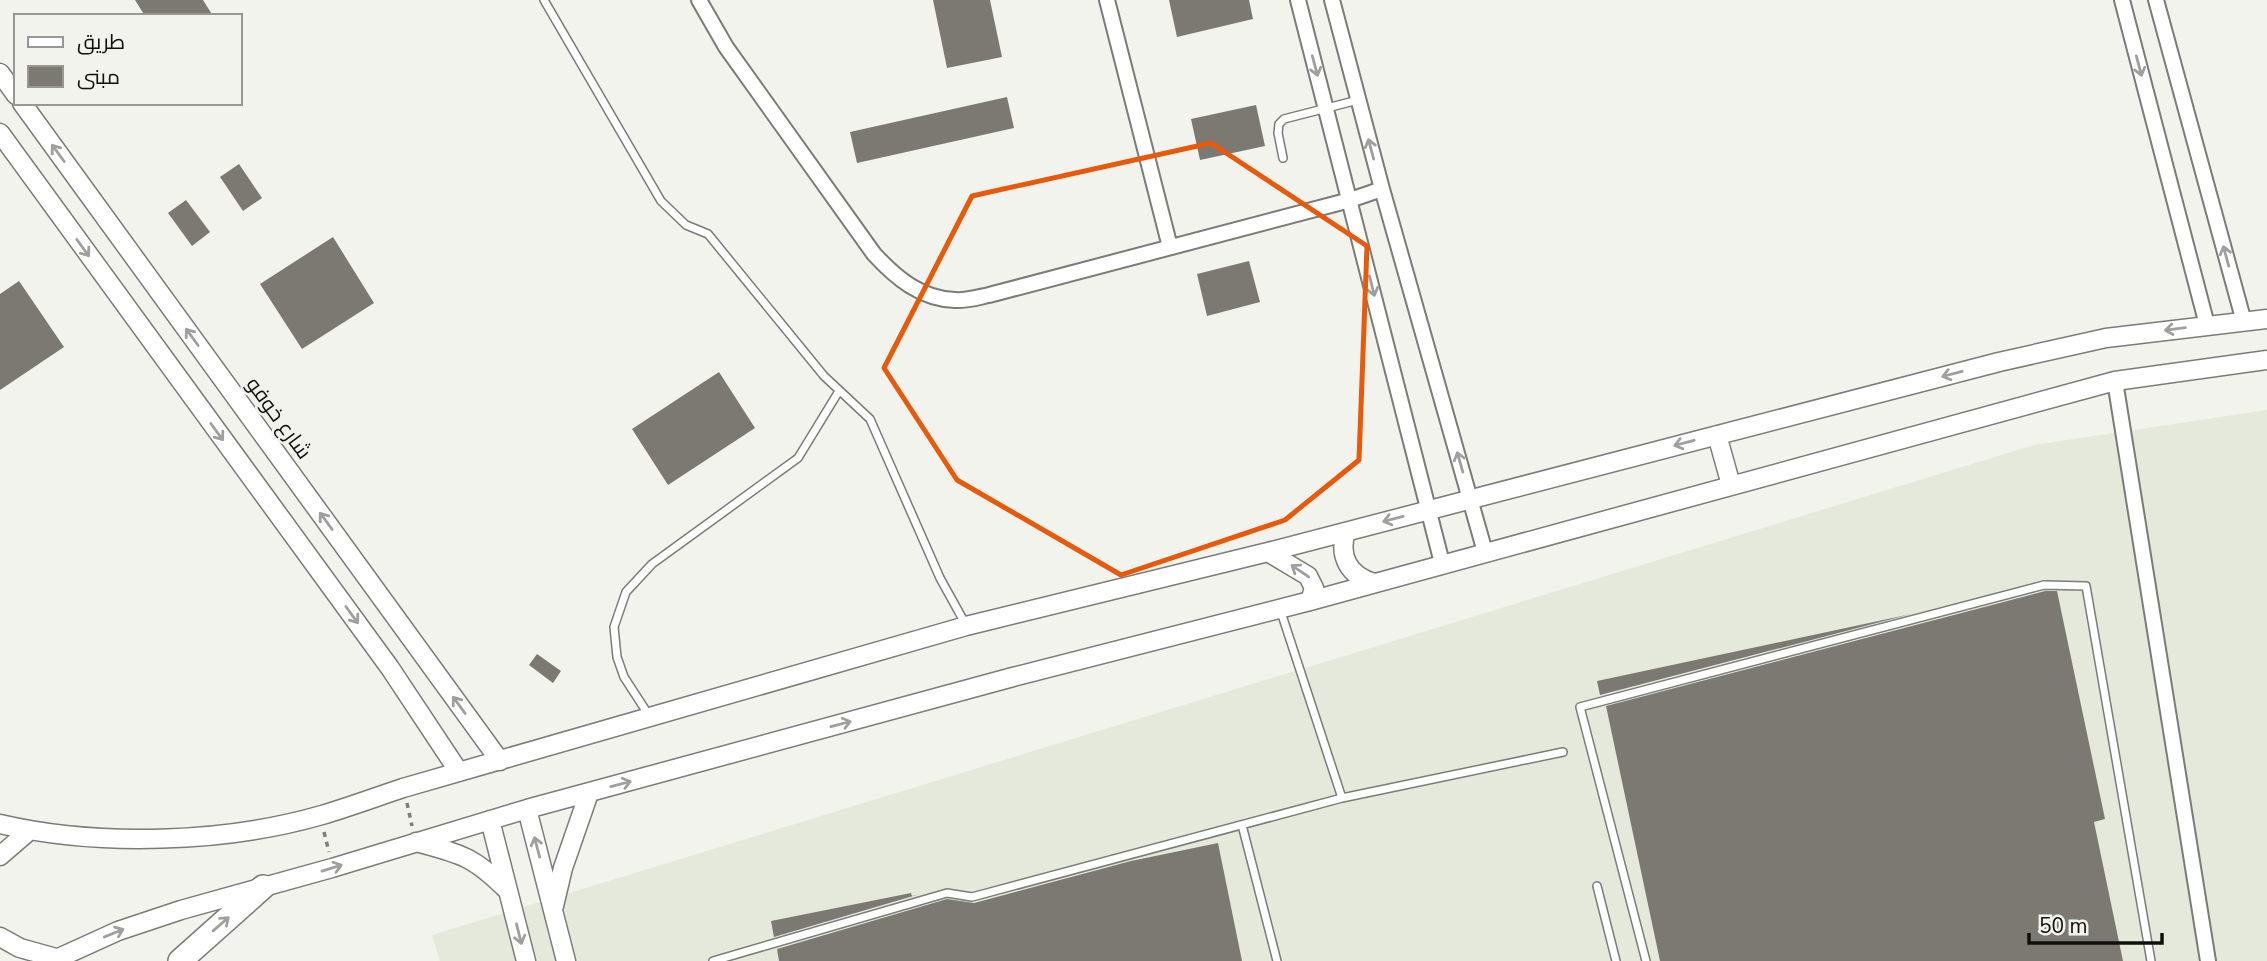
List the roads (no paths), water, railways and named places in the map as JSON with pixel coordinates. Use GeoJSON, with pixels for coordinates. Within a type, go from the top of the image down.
{"type":"FeatureCollection","features":[{"type":"Feature","properties":{"kind":"main road"},"geometry":{"type":"LineString","coordinates":[[180,961],[263,887]]}},
{"type":"Feature","properties":{"kind":"street"},"geometry":{"type":"LineString","coordinates":[[699,0],[726,47],[874,254],[897,278],[924,294],[956,300],[989,295],[1350,200],[1382,189]]}},
{"type":"Feature","properties":{"kind":"street"},"geometry":{"type":"LineString","coordinates":[[1107,0],[1170,247]]}},
{"type":"Feature","properties":{"kind":"street"},"geometry":{"type":"LineString","coordinates":[[1298,0],[1442,563]]}},
{"type":"Feature","properties":{"kind":"street"},"geometry":{"type":"LineString","coordinates":[[1332,0],[1382,189],[1485,552]]}},
{"type":"Feature","properties":{"kind":"street"},"geometry":{"type":"LineString","coordinates":[[2122,0],[2207,325]]}},
{"type":"Feature","properties":{"kind":"street"},"geometry":{"type":"LineString","coordinates":[[2156,0],[2244,322]]}},
{"type":"Feature","properties":{"kind":"street"},"geometry":{"type":"LineString","coordinates":[[0,73],[14,92]]}},
{"type":"Feature","properties":{"kind":"street","name":"شارع خوفو"},"geometry":{"type":"LineString","coordinates":[[23,105],[500,761]]}},
{"type":"Feature","properties":{"kind":"street"},"geometry":{"type":"LineString","coordinates":[[0,133],[390,668],[459,772]]}},
{"type":"Feature","properties":{"kind":"street"},"geometry":{"type":"LineString","coordinates":[[0,824],[29,831],[98,838],[159,839],[242,831],[320,816],[403,788],[966,626],[1268,552],[1999,362],[2106,338],[2267,319]]}},
{"type":"Feature","properties":{"kind":"street"},"geometry":{"type":"LineString","coordinates":[[0,937],[20,948],[54,960],[118,931],[181,910],[527,809],[1000,681],[1310,601],[2115,381],[2267,360]]}},
{"type":"Feature","properties":{"kind":"street"},"geometry":{"type":"LineString","coordinates":[[2115,381],[2208,961]]}},
{"type":"Feature","properties":{"kind":"street"},"geometry":{"type":"LineString","coordinates":[[1717,435],[1731,485]]}},
{"type":"Feature","properties":{"kind":"street"},"geometry":{"type":"LineString","coordinates":[[1346,532],[1342,551],[1349,569],[1364,580],[1374,583]]}},
{"type":"Feature","properties":{"kind":"street"},"geometry":{"type":"LineString","coordinates":[[1268,552],[1308,576],[1314,588],[1310,601]]}},
{"type":"Feature","properties":{"kind":"street"},"geometry":{"type":"LineString","coordinates":[[553,909],[563,868],[589,793]]}},
{"type":"Feature","properties":{"kind":"street"},"geometry":{"type":"LineString","coordinates":[[527,809],[566,961]]}},
{"type":"Feature","properties":{"kind":"street"},"geometry":{"type":"LineString","coordinates":[[490,820],[526,961]]}},
{"type":"Feature","properties":{"kind":"street"},"geometry":{"type":"LineString","coordinates":[[0,856],[29,831]]}},
{"type":"Feature","properties":{"kind":"street"},"geometry":{"type":"LineString","coordinates":[[416,842],[471,858],[508,891]]}},
{"type":"Feature","properties":{"kind":"lane"},"geometry":{"type":"LineString","coordinates":[[544,0],[661,201],[686,225],[708,234],[824,376],[870,419],[940,578],[966,626]]}},
{"type":"Feature","properties":{"kind":"lane"},"geometry":{"type":"LineString","coordinates":[[1283,158],[1278,133],[1279,124],[1284,119],[1358,100]]}},
{"type":"Feature","properties":{"kind":"lane"},"geometry":{"type":"LineString","coordinates":[[650,717],[624,677],[617,657],[614,627],[626,592],[652,564],[798,458],[839,391]]}},
{"type":"Feature","properties":{"kind":"lane"},"geometry":{"type":"LineString","coordinates":[[1646,961],[1580,707],[2044,585],[2086,586],[2151,961]]}},
{"type":"Feature","properties":{"kind":"lane"},"geometry":{"type":"LineString","coordinates":[[1279,608],[1342,798]]}},
{"type":"Feature","properties":{"kind":"lane"},"geometry":{"type":"LineString","coordinates":[[713,961],[947,893],[972,897],[1342,798],[1563,752]]}},
{"type":"Feature","properties":{"kind":"lane"},"geometry":{"type":"LineString","coordinates":[[1242,825],[1277,961]]}},
{"type":"Feature","properties":{"kind":"lane"},"geometry":{"type":"LineString","coordinates":[[1597,886],[1616,961]]}}]}
